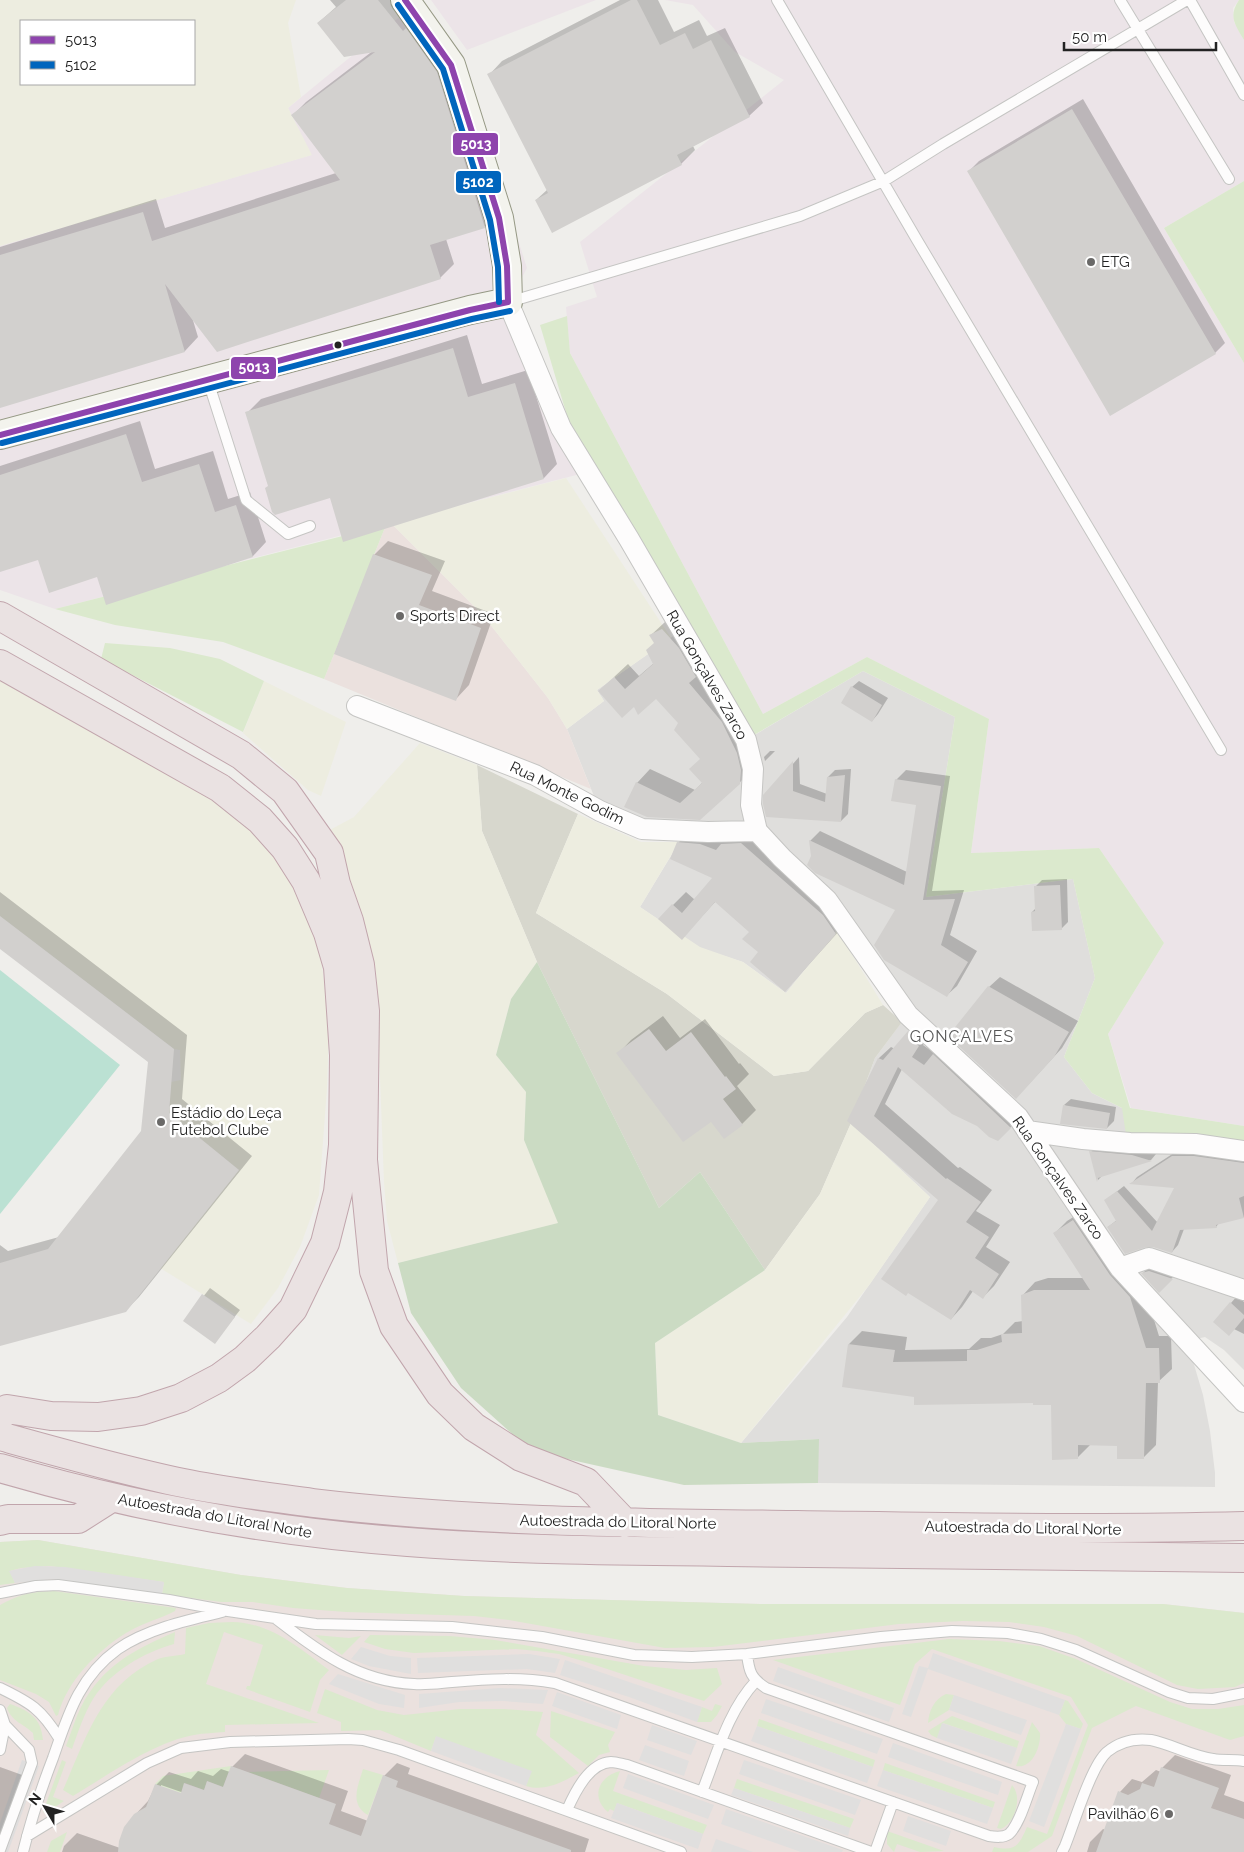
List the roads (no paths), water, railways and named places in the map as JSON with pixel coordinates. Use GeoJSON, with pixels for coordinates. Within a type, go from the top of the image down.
{"type":"FeatureCollection","features":[{"type":"Feature","properties":{"kind":"highway"},"geometry":{"type":"LineString","coordinates":[[0,616],[241,754],[285,791],[329,853],[336,884],[350,921],[360,965],[365,1011],[363,1160],[374,1271],[394,1326],[440,1394],[474,1427],[521,1457],[586,1482],[625,1523]]}},
{"type":"Feature","properties":{"kind":"highway"},"geometry":{"type":"LineString","coordinates":[[0,645],[229,774],[254,791],[272,806],[319,868],[336,884]]}},
{"type":"Feature","properties":{"kind":"highway"},"geometry":{"type":"LineString","coordinates":[[0,664],[220,788],[260,820],[285,848],[306,881],[328,933],[338,967],[344,1055],[343,1145],[338,1192],[325,1244],[293,1309],[268,1337],[245,1359],[219,1378],[181,1398],[141,1411],[98,1417],[51,1416],[7,1409],[0,1416]]}},
{"type":"Feature","properties":{"kind":"highway","name":"Autoestrada do Litoral Norte"},"geometry":{"type":"LineString","coordinates":[[0,1436],[107,1466],[185,1484],[266,1497],[478,1518],[625,1523],[1122,1529],[1244,1526]]}},
{"type":"Feature","properties":{"kind":"highway","name":"Autoestrada do Litoral Norte"},"geometry":{"type":"LineString","coordinates":[[0,1468],[111,1498],[195,1515],[280,1529],[405,1542],[520,1549],[991,1557],[1244,1558]]}},
{"type":"Feature","properties":{"kind":"highway"},"geometry":{"type":"LineString","coordinates":[[0,1521],[8,1519],[78,1519],[111,1498]]}},
{"type":"Feature","properties":{"kind":"street","name":"Rua Gonçalves Zarco"},"geometry":{"type":"LineString","coordinates":[[405,0],[451,65],[499,218],[507,266],[508,302],[561,428],[629,539],[746,740],[753,769],[751,806],[757,831],[782,858],[827,900],[908,1015],[1018,1117],[1120,1268],[1244,1402]]}},
{"type":"Feature","properties":{"kind":"street"},"geometry":{"type":"LineString","coordinates":[[0,435],[470,310],[508,302]]}},
{"type":"Feature","properties":{"kind":"street","name":"Rua Monte Godim"},"geometry":{"type":"LineString","coordinates":[[357,706],[535,775],[600,811],[642,829],[708,832],[757,831]]}},
{"type":"Feature","properties":{"kind":"street"},"geometry":{"type":"LineString","coordinates":[[1027,1131],[1083,1139],[1130,1143],[1195,1144],[1244,1151]]}},
{"type":"Feature","properties":{"kind":"street"},"geometry":{"type":"LineString","coordinates":[[1120,1268],[1149,1258],[1244,1290]]}},
{"type":"Feature","properties":{"kind":"lane"},"geometry":{"type":"LineString","coordinates":[[777,0],[917,240],[1221,750]]}},
{"type":"Feature","properties":{"kind":"lane"},"geometry":{"type":"LineString","coordinates":[[1120,0],[1229,179]]}},
{"type":"Feature","properties":{"kind":"lane"},"geometry":{"type":"LineString","coordinates":[[508,302],[800,216],[884,181],[1138,28],[1188,0],[1244,95]]}},
{"type":"Feature","properties":{"kind":"lane"},"geometry":{"type":"LineString","coordinates":[[208,380],[246,500],[288,534],[310,526]]}},
{"type":"Feature","properties":{"kind":"lane"},"geometry":{"type":"LineString","coordinates":[[0,1593],[36,1586],[58,1585],[169,1600],[316,1624],[405,1625],[488,1630],[542,1637],[634,1655],[692,1657],[746,1654],[881,1637],[952,1631],[1008,1633],[1041,1639],[1076,1650],[1168,1692],[1188,1698],[1213,1699],[1244,1693]]}},
{"type":"Feature","properties":{"kind":"lane"},"geometry":{"type":"LineString","coordinates":[[23,1852],[36,1805],[67,1716],[80,1689],[99,1665],[119,1648],[147,1635],[182,1621],[228,1611]]}},
{"type":"Feature","properties":{"kind":"lane"},"geometry":{"type":"LineString","coordinates":[[274,1617],[339,1664],[360,1673],[414,1684],[501,1679],[530,1679],[555,1683],[989,1836],[998,1838],[1008,1835],[1014,1827],[1033,1782],[766,1688],[756,1681],[750,1673],[746,1654]]}},
{"type":"Feature","properties":{"kind":"lane"},"geometry":{"type":"LineString","coordinates":[[702,1792],[736,1707],[744,1694],[756,1681]]}},
{"type":"Feature","properties":{"kind":"lane"},"geometry":{"type":"LineString","coordinates":[[0,1688],[33,1705],[45,1716],[59,1738]]}},
{"type":"Feature","properties":{"kind":"lane"},"geometry":{"type":"LineString","coordinates":[[0,1710],[3,1726],[0,1747]]}},
{"type":"Feature","properties":{"kind":"lane"},"geometry":{"type":"LineString","coordinates":[[0,1850],[32,1763],[29,1750],[3,1726]]}},
{"type":"Feature","properties":{"kind":"lane"},"geometry":{"type":"LineString","coordinates":[[1062,1852],[1092,1774],[1106,1752],[1122,1743],[1136,1739],[1152,1740],[1215,1760],[1244,1761]]}},
{"type":"Feature","properties":{"kind":"lane"},"geometry":{"type":"LineString","coordinates":[[27,1836],[147,1763],[170,1752],[194,1745],[230,1742],[363,1740],[399,1750],[681,1852]]}},
{"type":"Feature","properties":{"kind":"lane"},"geometry":{"type":"LineString","coordinates":[[567,1810],[580,1785],[589,1774],[600,1765],[611,1762],[627,1765],[873,1852],[893,1802]]}},
{"type":"Feature","properties":{"kind":"place","name":"ETG"},"geometry":{"type":"Point","coordinates":[1091,262]}},
{"type":"Feature","properties":{"kind":"place","name":"Sports Direct"},"geometry":{"type":"Point","coordinates":[400,616]}},
{"type":"Feature","properties":{"kind":"place","name":"Estádio do Leça Futebol Clube"},"geometry":{"type":"Point","coordinates":[161,1122]}},
{"type":"Feature","properties":{"kind":"place","name":"Pavilhão 6"},"geometry":{"type":"Point","coordinates":[1169,1814]}},
{"type":"Feature","properties":{"kind":"district","name":"GONÇALVES"},"geometry":{"type":"Point","coordinates":[962,1036]}}]}
